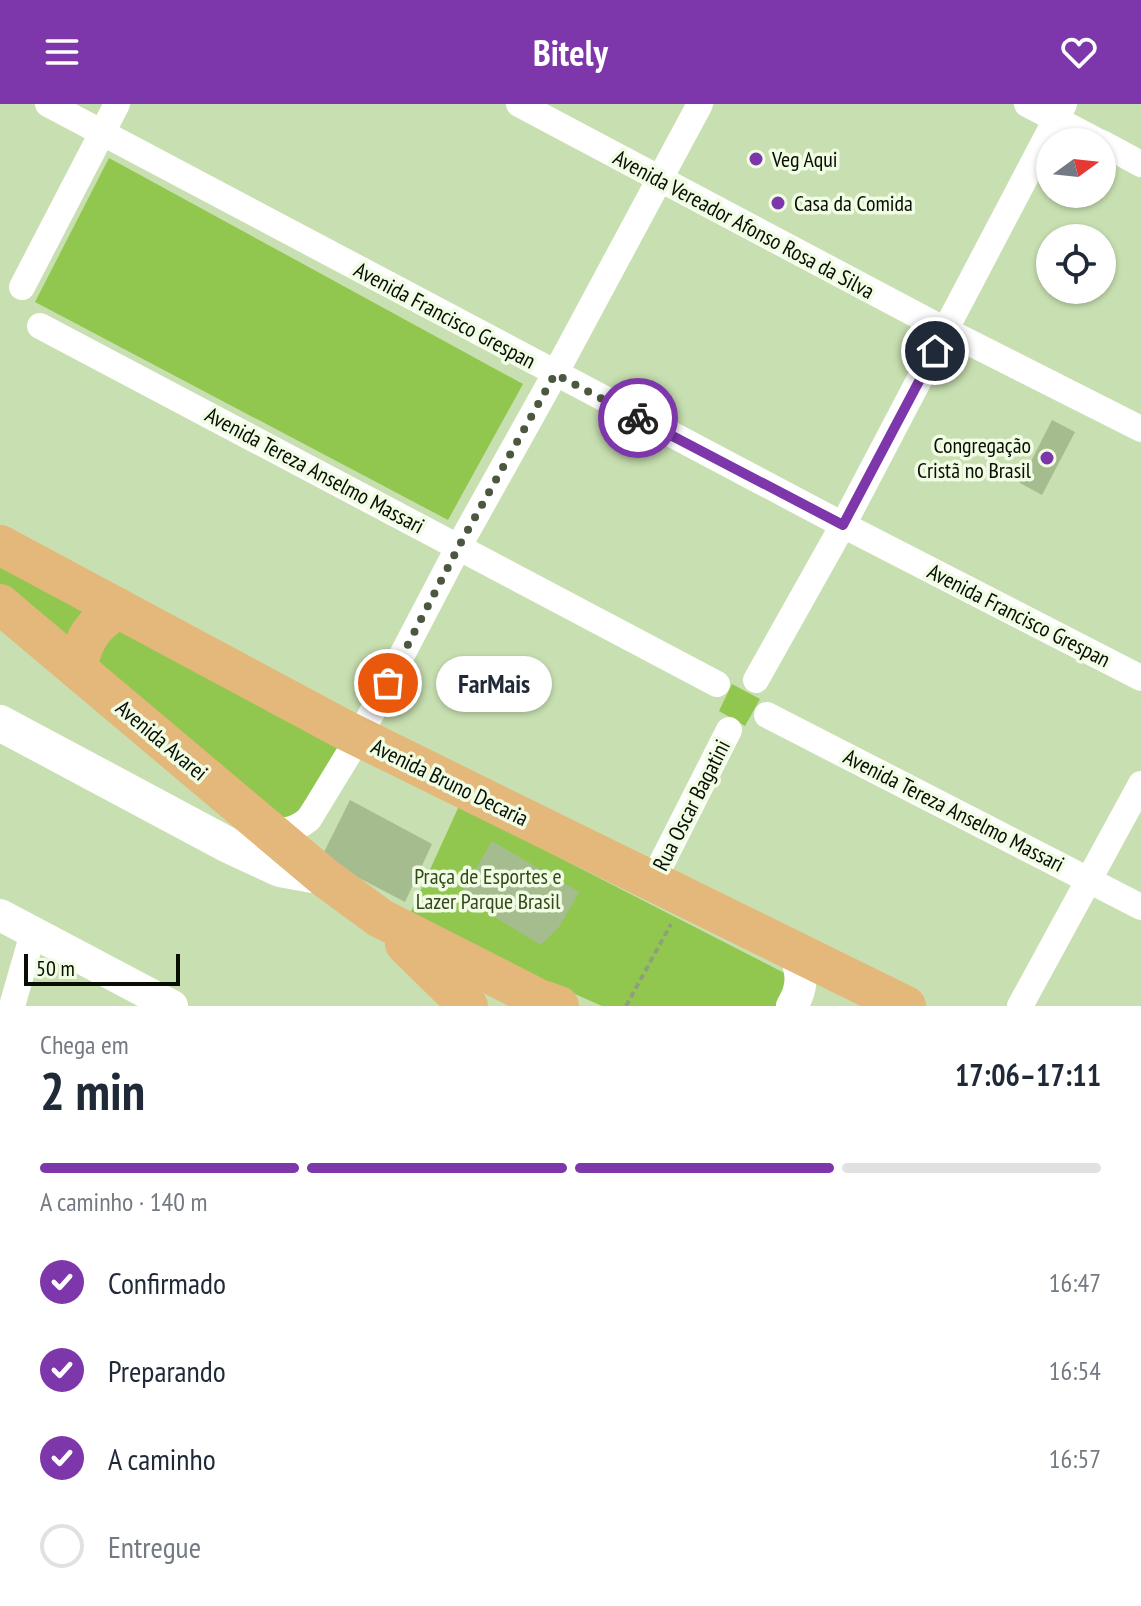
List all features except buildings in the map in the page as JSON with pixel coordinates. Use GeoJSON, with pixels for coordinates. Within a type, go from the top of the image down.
{"type":"FeatureCollection","features":[{"type":"Feature","properties":{"kind":"main road","name":"Avenida Bruno Decaria"},"geometry":{"type":"LineString","coordinates":[[0,545],[359,737],[906,1006]]}},
{"type":"Feature","properties":{"kind":"main road","name":"Avenida Avarei"},"geometry":{"type":"LineString","coordinates":[[0,604],[324,877],[380,918]]}},
{"type":"Feature","properties":{"kind":"main road"},"geometry":{"type":"LineString","coordinates":[[77,668],[82,646],[96,623],[118,608]]}},
{"type":"Feature","properties":{"kind":"main road"},"geometry":{"type":"LineString","coordinates":[[0,723],[228,845],[280,869],[324,877]]}},
{"type":"Feature","properties":{"kind":"main road"},"geometry":{"type":"LineString","coordinates":[[380,918],[548,1004]]}},
{"type":"Feature","properties":{"kind":"main road"},"geometry":{"type":"LineString","coordinates":[[380,918],[468,1006]]}},
{"type":"Feature","properties":{"kind":"street","name":"Avenida Francisco Grespan"},"geometry":{"type":"LineString","coordinates":[[48,104],[555,374],[1141,678]]}},
{"type":"Feature","properties":{"kind":"street"},"geometry":{"type":"LineString","coordinates":[[22,287],[117,104]]}},
{"type":"Feature","properties":{"kind":"street","name":"Avenida Vereador Afonso Rosa da Silva"},"geometry":{"type":"LineString","coordinates":[[519,104],[945,330],[1141,429]]}},
{"type":"Feature","properties":{"kind":"street"},"geometry":{"type":"LineString","coordinates":[[267,828],[296,829],[309,819],[359,737],[459,546],[700,104]]}},
{"type":"Feature","properties":{"kind":"street"},"geometry":{"type":"LineString","coordinates":[[1027,104],[1060,112],[1081,128]]}},
{"type":"Feature","properties":{"kind":"street"},"geometry":{"type":"LineString","coordinates":[[756,680],[843,525],[1060,112]]}},
{"type":"Feature","properties":{"kind":"street"},"geometry":{"type":"LineString","coordinates":[[1116,151],[1141,164]]}},
{"type":"Feature","properties":{"kind":"street","name":"Avenida Tereza Anselmo Massari"},"geometry":{"type":"LineString","coordinates":[[40,326],[717,684]]}},
{"type":"Feature","properties":{"kind":"street","name":"Avenida Tereza Anselmo Massari"},"geometry":{"type":"LineString","coordinates":[[767,715],[1141,907]]}},
{"type":"Feature","properties":{"kind":"street","name":"Rua Oscar Bagatini"},"geometry":{"type":"LineString","coordinates":[[653,880],[729,730]]}},
{"type":"Feature","properties":{"kind":"street"},"geometry":{"type":"LineString","coordinates":[[1020,1006],[1141,784]]}},
{"type":"Feature","properties":{"kind":"street"},"geometry":{"type":"LineString","coordinates":[[0,915],[172,1006]]}},
{"type":"Feature","properties":{"kind":"street"},"geometry":{"type":"LineString","coordinates":[[12,1006],[33,933]]}},
{"type":"Feature","properties":{"kind":"street"},"geometry":{"type":"LineString","coordinates":[[792,1006],[799,996],[802,979],[794,949]]}},
{"type":"Feature","properties":{"kind":"path"},"geometry":{"type":"LineString","coordinates":[[626,1006],[678,912]]}},
{"type":"Feature","properties":{"kind":"green space"},"geometry":{"type":"Polygon","coordinates":[[[109,158],[523,384],[448,520],[35,302],[109,158]]]}},
{"type":"Feature","properties":{"kind":"green space"},"geometry":{"type":"Polygon","coordinates":[[[0,554],[347,741],[293,818],[271,821],[0,594],[0,554]]]}},
{"type":"Feature","properties":{"kind":"green space"},"geometry":{"type":"Polygon","coordinates":[[[732,684],[760,699],[745,726],[719,711],[732,684]]]}},
{"type":"Feature","properties":{"kind":"green space","name":"Praça de Esportes e Lazer Parque Brasil"},"geometry":{"type":"Polygon","coordinates":[[[459,806],[794,978],[778,1006],[602,1006],[407,920],[459,806]]]}},
{"type":"Feature","properties":{"kind":"way so far"},"geometry":{"type":"LineString","coordinates":[[388,683],[459,546],[555,374],[638,418]]}},
{"type":"Feature","properties":{"kind":"place","name":"Veg Aqui"},"geometry":{"type":"Point","coordinates":[756,159]}},
{"type":"Feature","properties":{"kind":"place","name":"Casa da Comida"},"geometry":{"type":"Point","coordinates":[778,203]}},
{"type":"Feature","properties":{"kind":"place","name":"Congregação Cristã no Brasil"},"geometry":{"type":"Point","coordinates":[1047,458]}},
{"type":"Feature","properties":{"kind":"place","name":"FarMais"},"geometry":{"type":"Point","coordinates":[388,683]}},
{"type":"Feature","properties":{"kind":"route"},"geometry":{"type":"LineString","coordinates":[[638,418],[843,525],[935,351]]}}]}
